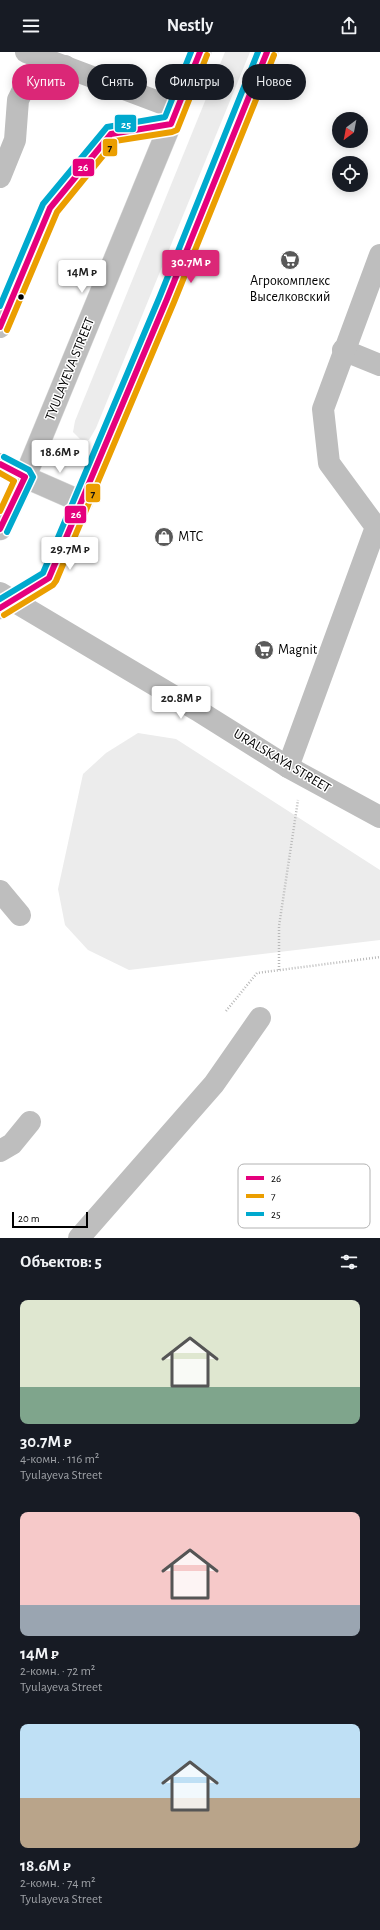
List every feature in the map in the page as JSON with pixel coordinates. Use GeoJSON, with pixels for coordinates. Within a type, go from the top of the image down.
{"type":"FeatureCollection","features":[{"type":"Feature","properties":{"kind":"main road"},"geometry":{"type":"LineString","coordinates":[[26,52],[59,64]]}},
{"type":"Feature","properties":{"kind":"main road","name":"TYULAYEVA STREET"},"geometry":{"type":"LineString","coordinates":[[0,529],[25,477],[200,52]]}},
{"type":"Feature","properties":{"kind":"main road"},"geometry":{"type":"LineString","coordinates":[[4,600],[49,578],[167,299],[267,52]]}},
{"type":"Feature","properties":{"kind":"main road"},"geometry":{"type":"LineString","coordinates":[[79,72],[174,116]]}},
{"type":"Feature","properties":{"kind":"main road"},"geometry":{"type":"LineString","coordinates":[[0,178],[15,140],[18,100]]}},
{"type":"Feature","properties":{"kind":"main road"},"geometry":{"type":"LineString","coordinates":[[0,326],[50,208],[111,134],[174,116]]}},
{"type":"Feature","properties":{"kind":"main road"},"geometry":{"type":"LineString","coordinates":[[288,767],[376,527],[328,463],[323,409],[343,350],[380,255]]}},
{"type":"Feature","properties":{"kind":"main road"},"geometry":{"type":"LineString","coordinates":[[343,350],[380,365]]}},
{"type":"Feature","properties":{"kind":"main road"},"geometry":{"type":"LineString","coordinates":[[0,464],[25,477],[82,502]]}},
{"type":"Feature","properties":{"kind":"main road","name":"URALSKAYA STREET"},"geometry":{"type":"LineString","coordinates":[[4,600],[197,710],[288,767],[380,817]]}},
{"type":"Feature","properties":{"kind":"main road"},"geometry":{"type":"LineString","coordinates":[[0,891],[20,914]]}},
{"type":"Feature","properties":{"kind":"main road"},"geometry":{"type":"LineString","coordinates":[[80,1238],[214,1084],[260,1018]]}},
{"type":"Feature","properties":{"kind":"main road"},"geometry":{"type":"LineString","coordinates":[[0,1150],[12,1144],[30,1122]]}},
{"type":"Feature","properties":{"kind":"path"},"geometry":{"type":"LineString","coordinates":[[279,970],[279,926],[298,799]]}},
{"type":"Feature","properties":{"kind":"path"},"geometry":{"type":"LineString","coordinates":[[226,1010],[257,973],[380,957]]}},
{"type":"Feature","properties":{"kind":"shaded area"},"geometry":{"type":"Polygon","coordinates":[[[225,52],[250,52],[245,64],[242,64],[242,72],[234,91],[234,64],[220,64],[225,52]]]}},
{"type":"Feature","properties":{"kind":"shaded area"},"geometry":{"type":"Polygon","coordinates":[[[205,100],[230,100],[96,428],[89,440],[80,439],[73,432],[75,421],[205,100]]]}},
{"type":"Feature","properties":{"kind":"shaded area"},"geometry":{"type":"Polygon","coordinates":[[[138,733],[176,739],[380,870],[380,940],[129,970],[88,950],[65,925],[58,889],[83,774],[106,753],[138,733]]]}},
{"type":"Feature","properties":{"kind":"transit line","name":"25"},"geometry":{"type":"LineString","coordinates":[[0,306],[43,204],[107,127],[165,117],[191,52]]}},
{"type":"Feature","properties":{"kind":"transit line","name":"26"},"geometry":{"type":"LineString","coordinates":[[0,327],[50,208],[111,134],[171,124],[200,52]]}},
{"type":"Feature","properties":{"kind":"transit line","name":"25"},"geometry":{"type":"LineString","coordinates":[[0,599],[43,573],[160,296],[258,52]]}},
{"type":"Feature","properties":{"kind":"transit line","name":"26"},"geometry":{"type":"LineString","coordinates":[[0,608],[49,578],[167,299],[267,52]]}},
{"type":"Feature","properties":{"kind":"transit line","name":"7"},"geometry":{"type":"LineString","coordinates":[[7,330],[57,212],[115,141],[177,130],[207,55]]}},
{"type":"Feature","properties":{"kind":"transit line","name":"7"},"geometry":{"type":"LineString","coordinates":[[4,615],[53,585],[56,581],[174,302],[274,55]]}},
{"type":"Feature","properties":{"kind":"transit line","name":"25"},"geometry":{"type":"LineString","coordinates":[[4,457],[29,470],[33,477],[7,532]]}},
{"type":"Feature","properties":{"kind":"transit line","name":"26"},"geometry":{"type":"LineString","coordinates":[[0,464],[25,477],[0,529]]}},
{"type":"Feature","properties":{"kind":"transit line","name":"7"},"geometry":{"type":"LineString","coordinates":[[0,473],[14,481],[0,511]]}},
{"type":"Feature","properties":{"kind":"place","name":"Агрокомплекс Выселковский"},"geometry":{"type":"Point","coordinates":[290,260]}},
{"type":"Feature","properties":{"kind":"place","name":"МТС"},"geometry":{"type":"Point","coordinates":[164,537]}},
{"type":"Feature","properties":{"kind":"place","name":"Magnit"},"geometry":{"type":"Point","coordinates":[264,650]}}]}
